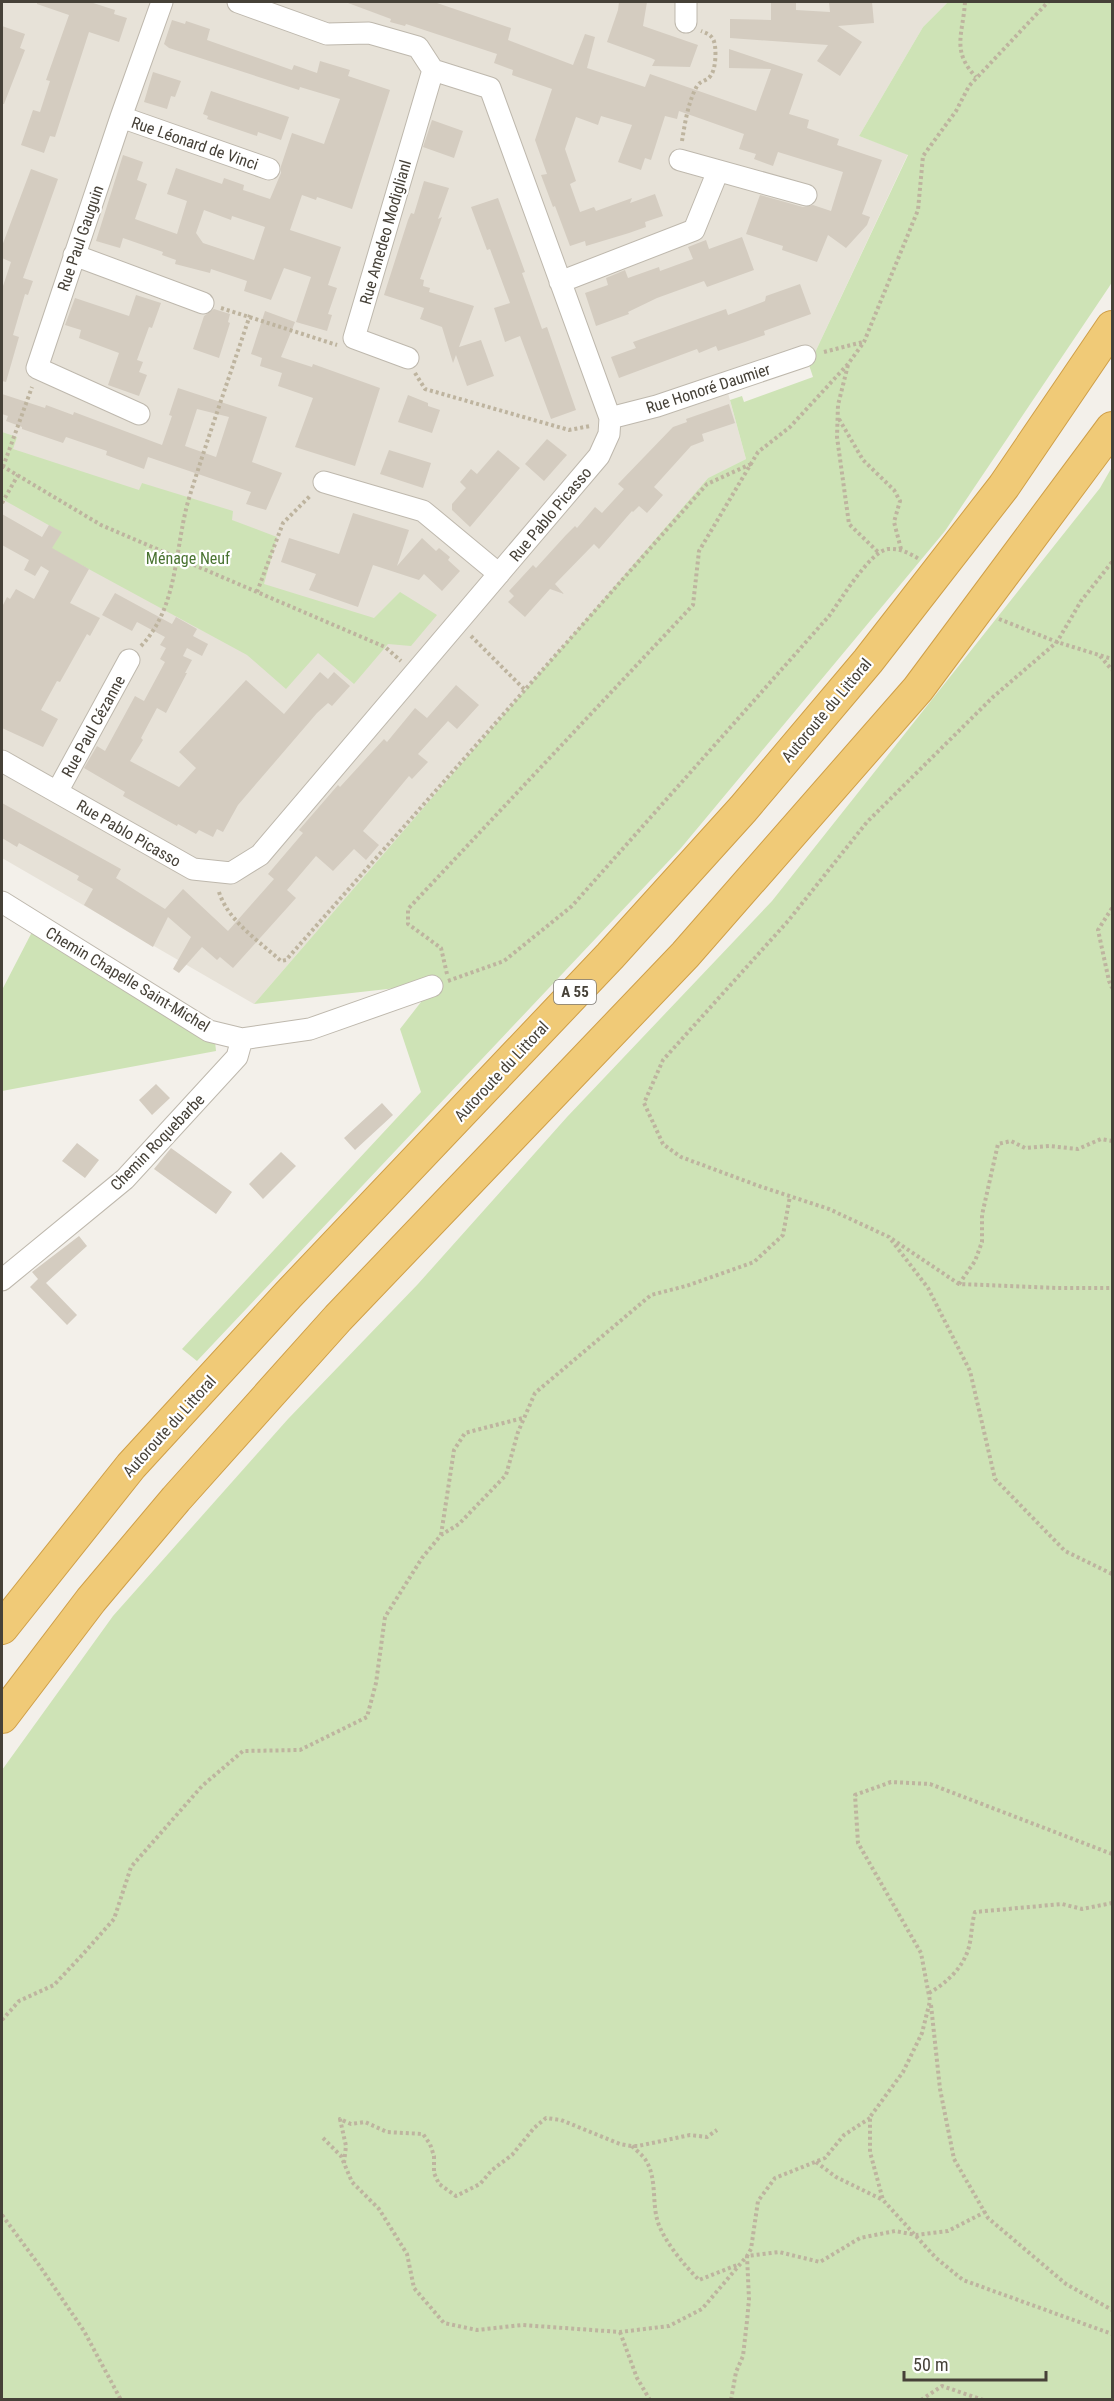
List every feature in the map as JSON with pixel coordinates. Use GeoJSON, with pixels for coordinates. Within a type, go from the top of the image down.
{"type":"FeatureCollection","features":[{"type":"Feature","properties":{"kind":"highway","name":"Autoroute du Littoral"},"geometry":{"type":"LineString","coordinates":[[2,1629],[131,1466],[288,1295],[610,956],[742,809],[868,661],[1004,486],[1113,327]]}},
{"type":"Feature","properties":{"kind":"highway"},"geometry":{"type":"LineString","coordinates":[[2,1717],[91,1600],[176,1499],[338,1318],[685,955],[918,689],[1113,428]]}},
{"type":"Feature","properties":{"kind":"street","name":"Rue Paul Gauguin"},"geometry":{"type":"LineString","coordinates":[[36,368],[162,2]]}},
{"type":"Feature","properties":{"kind":"street"},"geometry":{"type":"LineString","coordinates":[[238,2],[327,33],[369,33],[418,47],[433,70],[490,88],[610,418]]}},
{"type":"Feature","properties":{"kind":"street","name":"Rue Amedeo Modiglianl"},"geometry":{"type":"LineString","coordinates":[[354,338],[433,70]]}},
{"type":"Feature","properties":{"kind":"street","name":"Rue Léonard de Vinci"},"geometry":{"type":"LineString","coordinates":[[121,117],[269,169]]}},
{"type":"Feature","properties":{"kind":"street"},"geometry":{"type":"LineString","coordinates":[[680,160],[806,195]]}},
{"type":"Feature","properties":{"kind":"street"},"geometry":{"type":"LineString","coordinates":[[560,282],[694,230],[718,171]]}},
{"type":"Feature","properties":{"kind":"street"},"geometry":{"type":"LineString","coordinates":[[74,255],[203,303]]}},
{"type":"Feature","properties":{"kind":"street"},"geometry":{"type":"LineString","coordinates":[[354,338],[408,358]]}},
{"type":"Feature","properties":{"kind":"street","name":"Rue Honoré Daumier"},"geometry":{"type":"LineString","coordinates":[[610,418],[657,406],[805,356]]}},
{"type":"Feature","properties":{"kind":"street"},"geometry":{"type":"LineString","coordinates":[[36,368],[139,414]]}},
{"type":"Feature","properties":{"kind":"street","name":"Rue Pablo Picasso"},"geometry":{"type":"LineString","coordinates":[[2,761],[193,869],[231,873],[260,855],[598,456],[609,434],[610,418]]}},
{"type":"Feature","properties":{"kind":"street"},"geometry":{"type":"LineString","coordinates":[[324,482],[423,511],[499,574]]}},
{"type":"Feature","properties":{"kind":"street","name":"Rue Paul Cézanne"},"geometry":{"type":"LineString","coordinates":[[57,792],[129,660]]}},
{"type":"Feature","properties":{"kind":"street","name":"Chemin Chapelle Saint-Michel"},"geometry":{"type":"LineString","coordinates":[[2,902],[209,1031],[242,1039],[310,1029],[440,983]]}},
{"type":"Feature","properties":{"kind":"street","name":"Chemin Roquebarbe"},"geometry":{"type":"LineString","coordinates":[[2,1280],[125,1179],[237,1057],[242,1039]]}},
{"type":"Feature","properties":{"kind":"path"},"geometry":{"type":"LineString","coordinates":[[965,2],[959,46],[965,65],[976,77]]}},
{"type":"Feature","properties":{"kind":"path"},"geometry":{"type":"LineString","coordinates":[[920,559],[902,549],[887,549],[879,553],[859,574],[829,616],[573,906],[504,961],[440,983],[441,948],[408,924],[408,909],[693,605],[699,551],[758,452],[789,427],[848,364],[864,342],[918,210],[923,156],[956,111],[976,77],[1048,2]]}},
{"type":"Feature","properties":{"kind":"path"},"geometry":{"type":"LineString","coordinates":[[680,160],[685,120],[697,86],[702,81],[708,80],[714,73],[714,41],[709,34],[690,27],[686,12]]}},
{"type":"Feature","properties":{"kind":"path"},"geometry":{"type":"LineString","coordinates":[[203,303],[250,315],[343,348],[354,338]]}},
{"type":"Feature","properties":{"kind":"path"},"geometry":{"type":"LineString","coordinates":[[129,660],[147,641],[165,606],[179,557],[189,498],[250,315]]}},
{"type":"Feature","properties":{"kind":"path"},"geometry":{"type":"LineString","coordinates":[[843,347],[864,342]]}},
{"type":"Feature","properties":{"kind":"path"},"geometry":{"type":"LineString","coordinates":[[408,358],[418,381],[425,389],[569,430],[610,418]]}},
{"type":"Feature","properties":{"kind":"path"},"geometry":{"type":"LineString","coordinates":[[848,364],[838,405],[837,437],[849,524],[879,553]]}},
{"type":"Feature","properties":{"kind":"path"},"geometry":{"type":"LineString","coordinates":[[36,368],[32,390],[2,467],[101,525],[385,647],[415,673]]}},
{"type":"Feature","properties":{"kind":"path"},"geometry":{"type":"LineString","coordinates":[[838,418],[863,460],[894,490],[900,501],[894,522],[902,549]]}},
{"type":"Feature","properties":{"kind":"path"},"geometry":{"type":"LineString","coordinates":[[212,871],[224,908],[281,961],[286,960],[707,484],[752,463]]}},
{"type":"Feature","properties":{"kind":"path"},"geometry":{"type":"LineString","coordinates":[[2,503],[18,475]]}},
{"type":"Feature","properties":{"kind":"path"},"geometry":{"type":"LineString","coordinates":[[258,592],[284,523],[324,482]]}},
{"type":"Feature","properties":{"kind":"path"},"geometry":{"type":"LineString","coordinates":[[1113,562],[1081,601],[1057,642],[993,697],[867,822],[788,921],[663,1060],[644,1103],[663,1144],[681,1157],[829,1209],[889,1237],[958,1284],[1113,1288]]}},
{"type":"Feature","properties":{"kind":"path"},"geometry":{"type":"LineString","coordinates":[[996,618],[1057,642],[1113,659]]}},
{"type":"Feature","properties":{"kind":"path"},"geometry":{"type":"LineString","coordinates":[[458,622],[526,691]]}},
{"type":"Feature","properties":{"kind":"path"},"geometry":{"type":"LineString","coordinates":[[1100,655],[1113,670]]}},
{"type":"Feature","properties":{"kind":"path"},"geometry":{"type":"LineString","coordinates":[[1113,908],[1098,930],[1109,981],[1113,987]]}},
{"type":"Feature","properties":{"kind":"path"},"geometry":{"type":"LineString","coordinates":[[958,1284],[975,1261],[982,1242],[982,1215],[998,1144],[1011,1141],[1025,1148],[1049,1146],[1078,1149],[1101,1140],[1113,1141]]}},
{"type":"Feature","properties":{"kind":"path"},"geometry":{"type":"LineString","coordinates":[[2,2020],[19,2001],[54,1985],[84,1953],[114,1919],[131,1868],[202,1786],[243,1751],[300,1750],[367,1718],[376,1683],[385,1617],[422,1558],[441,1536],[459,1524],[506,1475],[524,1418],[535,1393],[651,1295],[686,1286],[754,1262],[783,1235],[790,1196]]}},
{"type":"Feature","properties":{"kind":"path"},"geometry":{"type":"LineString","coordinates":[[889,1237],[928,1288],[970,1371],[995,1479],[1065,1551],[1113,1574]]}},
{"type":"Feature","properties":{"kind":"path"},"geometry":{"type":"LineString","coordinates":[[441,1536],[454,1450],[465,1433],[524,1418]]}},
{"type":"Feature","properties":{"kind":"path"},"geometry":{"type":"LineString","coordinates":[[1113,1854],[930,1784],[891,1782],[855,1795],[858,1843],[921,1953],[929,1993],[940,2089],[954,2159],[988,2218],[1066,2283],[1113,2310]]}},
{"type":"Feature","properties":{"kind":"path"},"geometry":{"type":"LineString","coordinates":[[929,1993],[941,1986],[956,1972],[968,1951],[970,1927],[975,1912],[1062,1904],[1082,1909],[1113,1903]]}},
{"type":"Feature","properties":{"kind":"path"},"geometry":{"type":"LineString","coordinates":[[323,2138],[341,2156],[352,2182],[380,2209],[407,2254],[414,2288],[444,2323],[477,2330],[522,2325],[620,2332],[669,2326],[702,2309],[747,2256],[751,2249],[758,2201],[775,2178],[825,2158],[844,2135],[870,2117],[903,2072],[922,2033],[930,2001]]}},
{"type":"Feature","properties":{"kind":"path"},"geometry":{"type":"LineString","coordinates":[[870,2117],[870,2152],[884,2200]]}},
{"type":"Feature","properties":{"kind":"path"},"geometry":{"type":"LineString","coordinates":[[344,2164],[346,2146],[340,2119],[351,2124],[365,2122],[387,2132],[423,2134],[432,2150],[434,2173],[439,2184],[456,2196],[480,2184],[492,2170],[512,2155],[534,2128],[546,2118],[561,2120],[620,2144],[631,2146],[690,2135],[707,2137],[717,2130]]}},
{"type":"Feature","properties":{"kind":"path"},"geometry":{"type":"LineString","coordinates":[[631,2146],[646,2160],[654,2187],[657,2219],[687,2268],[699,2280],[738,2265]]}},
{"type":"Feature","properties":{"kind":"path"},"geometry":{"type":"LineString","coordinates":[[815,2162],[836,2177],[884,2200],[936,2258],[963,2280],[1113,2334]]}},
{"type":"Feature","properties":{"kind":"path"},"geometry":{"type":"LineString","coordinates":[[747,2256],[779,2252],[820,2262],[860,2238],[895,2231],[916,2235],[948,2231],[985,2212]]}},
{"type":"Feature","properties":{"kind":"path"},"geometry":{"type":"LineString","coordinates":[[2,2215],[84,2331],[121,2400]]}},
{"type":"Feature","properties":{"kind":"path"},"geometry":{"type":"LineString","coordinates":[[731,2400],[736,2372],[743,2356],[747,2321],[749,2299],[747,2256]]}},
{"type":"Feature","properties":{"kind":"path"},"geometry":{"type":"LineString","coordinates":[[620,2332],[637,2378],[650,2400]]}},
{"type":"Feature","properties":{"kind":"path"},"geometry":{"type":"LineString","coordinates":[[921,2400],[942,2385],[983,2400]]}},
{"type":"Feature","properties":{"kind":"shaded area"},"geometry":{"type":"Polygon","coordinates":[[[2,2],[948,2],[923,27],[859,136],[908,154],[811,361],[728,393],[746,459],[708,478],[254,1004],[2,858],[2,2]]]}},
{"type":"Feature","properties":{"kind":"green space"},"geometry":{"type":"Polygon","coordinates":[[[948,2],[1112,2],[1112,282],[945,531],[681,848],[197,1361],[182,1349],[421,1092],[400,1029],[421,1002],[414,986],[254,1004],[708,478],[746,459],[730,400],[742,396],[744,402],[813,377],[808,362],[811,361],[908,155],[859,136],[923,27],[948,2]]]}},
{"type":"Feature","properties":{"kind":"green space","name":"Ménage Neuf"},"geometry":{"type":"Polygon","coordinates":[[[2,432],[17,437],[13,449],[139,490],[142,483],[233,511],[232,520],[277,537],[264,584],[374,618],[400,592],[437,615],[411,646],[388,644],[354,684],[318,653],[286,689],[247,655],[50,548],[61,532],[2,499],[2,432]]]}},
{"type":"Feature","properties":{"kind":"green space"},"geometry":{"type":"Polygon","coordinates":[[[1112,467],[1112,2399],[2,2399],[2,1770],[113,1616],[288,1419],[418,1284],[567,1117],[772,901],[1100,488],[1112,467]]]}},
{"type":"Feature","properties":{"kind":"green space"},"geometry":{"type":"Polygon","coordinates":[[[32,932],[215,1041],[216,1051],[2,1091],[2,990],[32,932]]]}},
{"type":"Feature","properties":{"kind":"building"},"geometry":{"type":"Polygon","coordinates":[[[37,2],[90,2],[115,10],[114,14],[127,18],[119,42],[89,32],[55,137],[50,136],[44,153],[21,145],[33,110],[40,112],[50,81],[46,80],[69,15],[37,4],[37,2]]]}},
{"type":"Feature","properties":{"kind":"building"},"geometry":{"type":"Polygon","coordinates":[[[348,2],[434,2],[511,28],[508,40],[573,65],[585,34],[595,37],[587,68],[645,87],[650,74],[756,111],[771,69],[729,68],[729,49],[803,74],[789,114],[809,120],[807,128],[839,139],[837,145],[882,160],[862,214],[870,217],[867,225],[846,248],[828,235],[817,262],[782,250],[783,246],[746,234],[760,195],[803,207],[813,205],[831,211],[843,172],[778,152],[773,166],[754,159],[756,154],[739,149],[744,134],[679,111],[677,119],[665,116],[651,160],[645,158],[641,170],[618,162],[632,125],[601,116],[598,125],[576,117],[565,149],[576,181],[570,184],[580,212],[594,207],[596,211],[632,198],[630,203],[655,194],[663,216],[645,222],[646,227],[629,233],[586,246],[585,241],[570,246],[541,175],[547,174],[535,140],[552,89],[512,75],[513,70],[494,63],[497,54],[406,24],[405,26],[390,22],[391,19],[348,2]]]}},
{"type":"Feature","properties":{"kind":"building"},"geometry":{"type":"Polygon","coordinates":[[[619,2],[647,2],[643,26],[698,45],[690,67],[652,66],[655,60],[607,42],[619,2]]]}},
{"type":"Feature","properties":{"kind":"building"},"geometry":{"type":"Polygon","coordinates":[[[771,2],[796,2],[796,10],[830,12],[829,2],[872,2],[874,23],[838,26],[862,42],[840,76],[817,61],[828,45],[730,38],[730,19],[771,20],[771,2]]]}},
{"type":"Feature","properties":{"kind":"building"},"geometry":{"type":"Polygon","coordinates":[[[172,20],[185,24],[186,21],[210,29],[207,40],[292,70],[294,65],[317,73],[320,61],[350,70],[348,76],[390,90],[352,209],[317,197],[316,200],[302,195],[290,230],[341,247],[328,285],[337,288],[328,314],[332,315],[327,331],[296,322],[311,277],[284,268],[271,300],[244,291],[247,281],[211,269],[210,273],[175,264],[176,260],[162,255],[163,252],[123,238],[120,248],[96,241],[123,155],[143,162],[137,180],[147,184],[135,219],[177,234],[187,201],[167,194],[176,168],[222,184],[224,178],[244,185],[243,190],[270,199],[281,173],[281,166],[292,133],[324,144],[340,99],[300,87],[299,90],[169,48],[164,44],[172,20]],[[204,210],[196,233],[203,243],[254,260],[265,227],[232,216],[231,220],[204,210]]]}},
{"type":"Feature","properties":{"kind":"building"},"geometry":{"type":"Polygon","coordinates":[[[2,26],[25,34],[20,48],[25,50],[4,104],[2,104],[2,26]]]}},
{"type":"Feature","properties":{"kind":"building"},"geometry":{"type":"Polygon","coordinates":[[[153,72],[181,81],[175,97],[171,96],[167,109],[144,102],[153,72]]]}},
{"type":"Feature","properties":{"kind":"building"},"geometry":{"type":"Polygon","coordinates":[[[211,91],[289,117],[281,140],[258,132],[257,136],[207,119],[208,116],[203,114],[211,91]]]}},
{"type":"Feature","properties":{"kind":"building"},"geometry":{"type":"Polygon","coordinates":[[[432,120],[463,131],[454,158],[423,147],[432,120]]]}},
{"type":"Feature","properties":{"kind":"building"},"geometry":{"type":"Polygon","coordinates":[[[31,169],[58,179],[23,278],[33,281],[28,295],[25,294],[13,335],[19,337],[6,382],[2,381],[2,289],[11,262],[2,258],[2,246],[31,169]]]}},
{"type":"Feature","properties":{"kind":"building"},"geometry":{"type":"Polygon","coordinates":[[[424,181],[449,188],[438,219],[442,217],[420,279],[424,280],[423,286],[430,288],[429,292],[474,306],[459,347],[481,340],[494,376],[467,386],[456,355],[453,363],[442,327],[420,319],[424,308],[384,295],[408,220],[411,213],[414,214],[424,181]]]}},
{"type":"Feature","properties":{"kind":"building"},"geometry":{"type":"Polygon","coordinates":[[[498,198],[525,272],[522,273],[542,329],[547,327],[576,410],[551,419],[520,336],[505,342],[494,308],[510,303],[471,207],[498,198]]]}},
{"type":"Feature","properties":{"kind":"building"},"geometry":{"type":"Polygon","coordinates":[[[742,237],[754,270],[707,287],[704,281],[657,298],[628,312],[629,314],[596,326],[585,293],[608,285],[606,278],[625,270],[628,278],[659,267],[660,271],[693,259],[688,247],[706,240],[709,249],[742,237]]]}},
{"type":"Feature","properties":{"kind":"building"},"geometry":{"type":"Polygon","coordinates":[[[800,284],[811,314],[764,331],[765,335],[718,351],[716,346],[699,353],[697,349],[619,378],[611,357],[636,348],[633,342],[726,309],[728,315],[765,301],[766,296],[800,284]]]}},
{"type":"Feature","properties":{"kind":"building"},"geometry":{"type":"Polygon","coordinates":[[[136,295],[161,303],[137,360],[143,362],[139,372],[147,375],[139,396],[108,385],[119,353],[79,338],[81,330],[65,325],[75,298],[129,316],[136,295]]]}},
{"type":"Feature","properties":{"kind":"building"},"geometry":{"type":"Polygon","coordinates":[[[214,309],[230,314],[228,322],[230,323],[219,358],[193,349],[204,316],[214,309]]]}},
{"type":"Feature","properties":{"kind":"building"},"geometry":{"type":"Polygon","coordinates":[[[265,311],[295,322],[281,357],[312,367],[313,364],[380,388],[355,466],[295,447],[313,398],[278,386],[282,373],[260,366],[262,358],[251,354],[265,311]]]}},
{"type":"Feature","properties":{"kind":"building"},"geometry":{"type":"Polygon","coordinates":[[[178,388],[267,417],[252,462],[282,473],[266,510],[246,504],[251,492],[148,457],[144,469],[106,455],[107,451],[66,437],[63,443],[22,429],[6,421],[8,416],[2,414],[2,394],[45,408],[46,405],[73,415],[74,412],[162,445],[172,416],[169,415],[178,388]],[[197,409],[185,446],[216,457],[229,417],[197,409]]]}},
{"type":"Feature","properties":{"kind":"building"},"geometry":{"type":"Polygon","coordinates":[[[408,395],[440,410],[432,433],[398,422],[408,395]]]}},
{"type":"Feature","properties":{"kind":"building"},"geometry":{"type":"Polygon","coordinates":[[[729,404],[735,423],[702,434],[704,441],[691,446],[654,487],[663,495],[647,513],[639,506],[632,511],[599,549],[594,544],[555,584],[564,594],[550,589],[525,617],[508,602],[514,596],[509,591],[533,565],[536,568],[595,507],[602,513],[624,489],[618,484],[673,427],[687,422],[686,419],[729,404]]]}},
{"type":"Feature","properties":{"kind":"building"},"geometry":{"type":"Polygon","coordinates":[[[547,439],[567,455],[544,481],[525,464],[547,439]]]}},
{"type":"Feature","properties":{"kind":"building"},"geometry":{"type":"Polygon","coordinates":[[[389,450],[431,463],[423,488],[380,474],[389,450]]]}},
{"type":"Feature","properties":{"kind":"building"},"geometry":{"type":"Polygon","coordinates":[[[498,450],[520,468],[470,527],[452,510],[452,504],[466,488],[460,482],[471,469],[477,474],[498,450]]]}},
{"type":"Feature","properties":{"kind":"building"},"geometry":{"type":"Polygon","coordinates":[[[353,513],[409,530],[397,566],[422,538],[436,551],[439,548],[450,557],[448,560],[460,571],[442,591],[424,574],[419,580],[373,565],[358,607],[309,590],[316,574],[281,562],[289,538],[339,554],[353,513]]]}},
{"type":"Feature","properties":{"kind":"building"},"geometry":{"type":"Polygon","coordinates":[[[2,514],[42,537],[49,525],[62,532],[52,548],[89,569],[70,603],[100,618],[90,636],[87,634],[41,710],[58,719],[43,747],[2,728],[2,607],[7,597],[10,599],[16,589],[34,599],[49,571],[41,566],[35,576],[24,570],[29,560],[2,545],[2,514]]]}},
{"type":"Feature","properties":{"kind":"building"},"geometry":{"type":"Polygon","coordinates":[[[115,593],[172,624],[176,617],[197,629],[193,636],[208,644],[202,656],[187,648],[183,656],[192,660],[185,673],[187,673],[166,713],[157,708],[141,738],[143,740],[130,761],[179,787],[196,768],[179,752],[246,680],[284,714],[320,672],[328,679],[334,672],[350,686],[332,706],[328,703],[317,713],[238,805],[223,832],[217,829],[213,837],[199,830],[196,834],[178,824],[177,826],[123,796],[125,792],[84,768],[97,746],[105,751],[135,696],[144,701],[165,662],[160,659],[166,648],[160,645],[165,637],[137,622],[132,631],[102,615],[115,593]]]}},
{"type":"Feature","properties":{"kind":"building"},"geometry":{"type":"Polygon","coordinates":[[[456,685],[479,705],[457,729],[448,721],[418,754],[428,762],[412,779],[409,776],[363,831],[379,845],[366,860],[354,849],[333,871],[316,856],[287,890],[296,898],[233,968],[220,957],[217,960],[202,947],[179,973],[173,969],[191,937],[168,917],[153,947],[84,905],[93,889],[77,880],[79,876],[19,843],[17,847],[2,838],[2,803],[121,869],[116,878],[165,909],[183,889],[228,931],[274,879],[268,874],[303,833],[299,830],[338,785],[340,787],[384,739],[387,742],[415,708],[427,718],[456,685]]]}},
{"type":"Feature","properties":{"kind":"building"},"geometry":{"type":"Polygon","coordinates":[[[156,1084],[170,1098],[152,1115],[139,1100],[156,1084]]]}},
{"type":"Feature","properties":{"kind":"building"},"geometry":{"type":"Polygon","coordinates":[[[382,1103],[393,1115],[355,1150],[344,1138],[382,1103]]]}},
{"type":"Feature","properties":{"kind":"building"},"geometry":{"type":"Polygon","coordinates":[[[77,1143],[99,1160],[85,1178],[62,1161],[77,1143]]]}},
{"type":"Feature","properties":{"kind":"building"},"geometry":{"type":"Polygon","coordinates":[[[171,1148],[232,1192],[216,1214],[154,1169],[171,1148]]]}},
{"type":"Feature","properties":{"kind":"building"},"geometry":{"type":"Polygon","coordinates":[[[281,1152],[296,1166],[263,1199],[249,1184],[281,1152]]]}},
{"type":"Feature","properties":{"kind":"building"},"geometry":{"type":"Polygon","coordinates":[[[79,1236],[87,1246],[46,1283],[77,1315],[67,1325],[30,1287],[38,1279],[32,1272],[79,1236]]]}}]}
